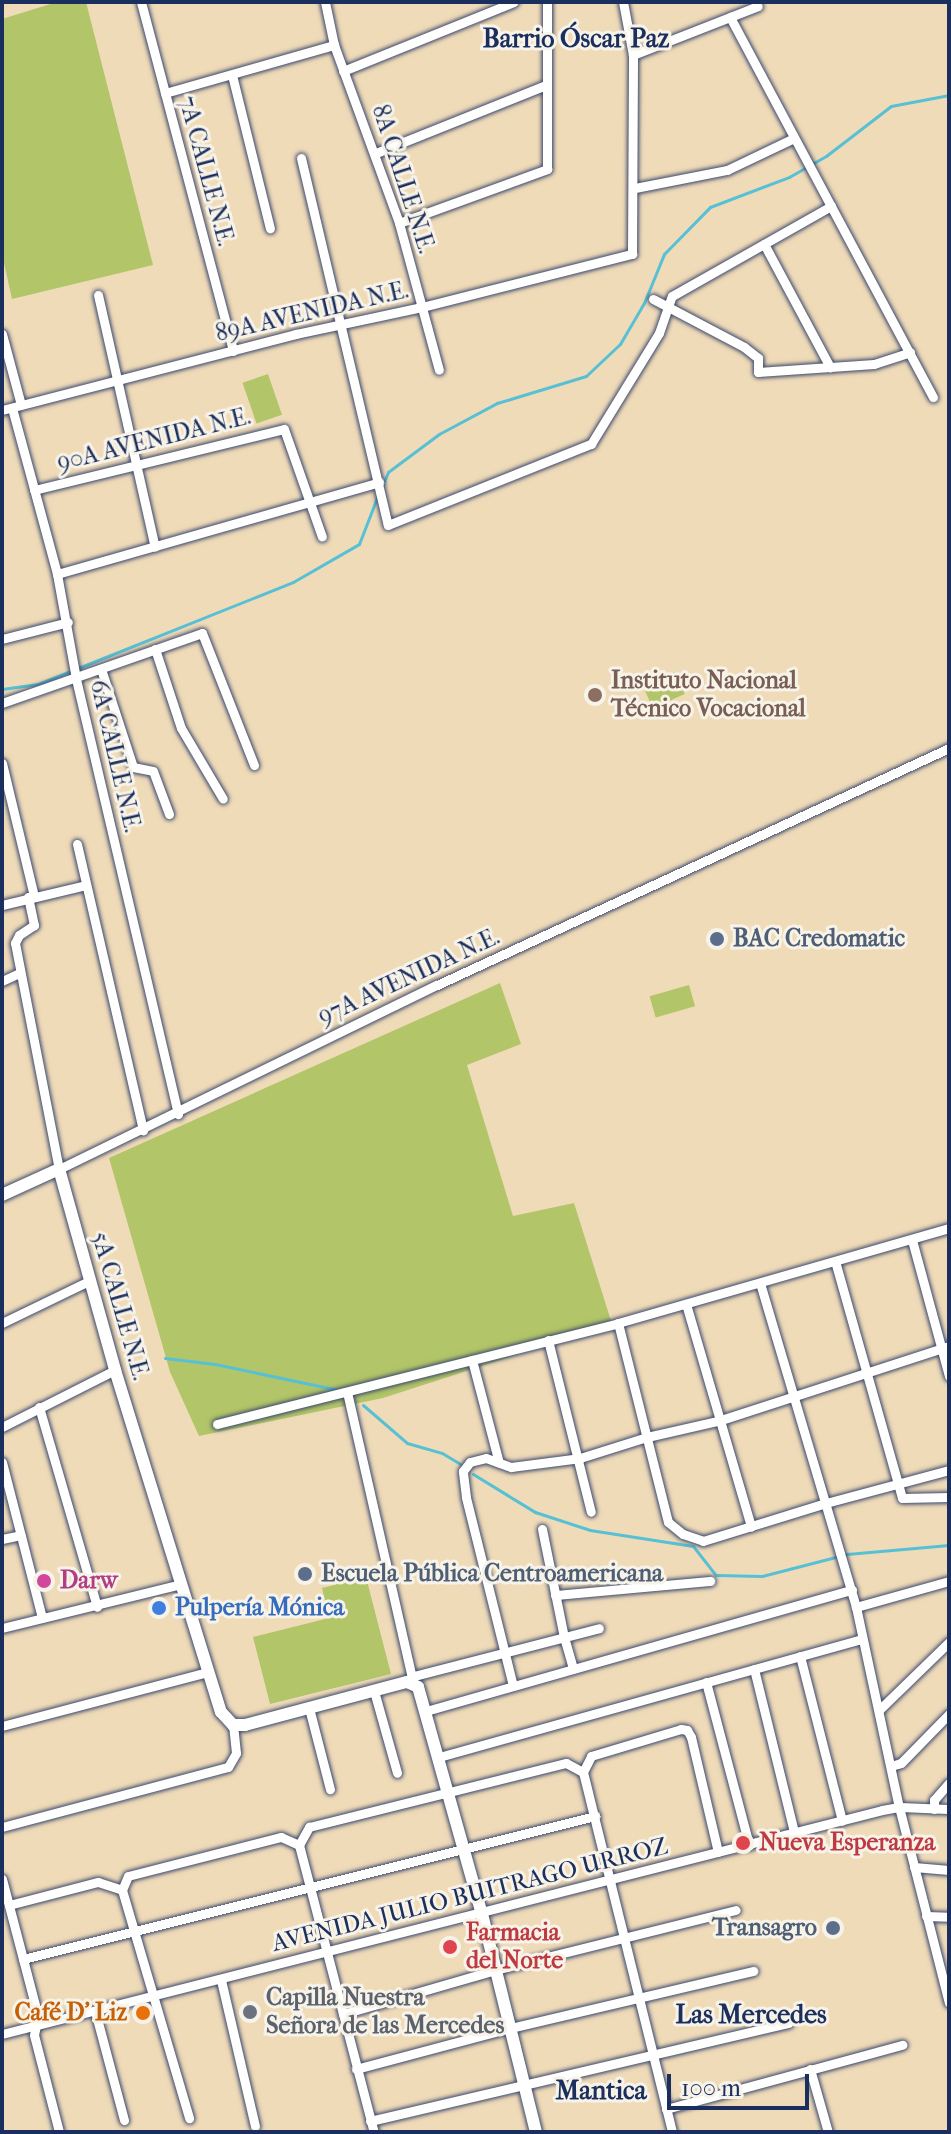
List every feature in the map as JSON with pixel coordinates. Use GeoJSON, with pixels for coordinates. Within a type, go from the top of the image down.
{"type":"FeatureCollection","features":[{"type":"Feature","properties":{"kind":"street","name":"7A CALLE N.E."},"geometry":{"type":"LineString","coordinates":[[141,2],[233,351]]}},
{"type":"Feature","properties":{"kind":"street","name":"8A CALLE N.E."},"geometry":{"type":"LineString","coordinates":[[325,2],[334,45],[376,153],[399,223],[439,370]]}},
{"type":"Feature","properties":{"kind":"street"},"geometry":{"type":"LineString","coordinates":[[343,71],[514,2]]}},
{"type":"Feature","properties":{"kind":"street"},"geometry":{"type":"LineString","coordinates":[[399,223],[547,169],[547,2]]}},
{"type":"Feature","properties":{"kind":"street"},"geometry":{"type":"LineString","coordinates":[[623,2],[633,55],[635,188],[727,170],[794,138]]}},
{"type":"Feature","properties":{"kind":"street"},"geometry":{"type":"LineString","coordinates":[[633,55],[758,6]]}},
{"type":"Feature","properties":{"kind":"street"},"geometry":{"type":"LineString","coordinates":[[730,17],[933,397]]}},
{"type":"Feature","properties":{"kind":"street"},"geometry":{"type":"LineString","coordinates":[[165,93],[334,45]]}},
{"type":"Feature","properties":{"kind":"street"},"geometry":{"type":"LineString","coordinates":[[232,75],[270,228]]}},
{"type":"Feature","properties":{"kind":"street"},"geometry":{"type":"LineString","coordinates":[[376,153],[546,85]]}},
{"type":"Feature","properties":{"kind":"street"},"geometry":{"type":"LineString","coordinates":[[301,158],[388,525],[591,444],[659,333],[672,296],[697,278],[831,206]]}},
{"type":"Feature","properties":{"kind":"street","name":"89A AVENIDA N.E."},"geometry":{"type":"LineString","coordinates":[[12,408],[340,324],[422,307],[632,254],[635,188]]}},
{"type":"Feature","properties":{"kind":"street"},"geometry":{"type":"LineString","coordinates":[[764,244],[830,367]]}},
{"type":"Feature","properties":{"kind":"street"},"geometry":{"type":"LineString","coordinates":[[98,295],[155,547]]}},
{"type":"Feature","properties":{"kind":"street"},"geometry":{"type":"LineString","coordinates":[[653,299],[744,347],[758,358],[758,372],[874,364],[910,352]]}},
{"type":"Feature","properties":{"kind":"street","name":"6A CALLE N.E."},"geometry":{"type":"LineString","coordinates":[[2,334],[12,408],[57,574],[76,679],[178,1114]]}},
{"type":"Feature","properties":{"kind":"street","name":"90A AVENIDA N.E."},"geometry":{"type":"LineString","coordinates":[[34,490],[284,429],[312,502]]}},
{"type":"Feature","properties":{"kind":"street"},"geometry":{"type":"LineString","coordinates":[[57,574],[379,482]]}},
{"type":"Feature","properties":{"kind":"street"},"geometry":{"type":"LineString","coordinates":[[312,502],[322,537]]}},
{"type":"Feature","properties":{"kind":"street"},"geometry":{"type":"LineString","coordinates":[[2,639],[68,622]]}},
{"type":"Feature","properties":{"kind":"street"},"geometry":{"type":"LineString","coordinates":[[2,703],[200,632],[205,634],[254,765]]}},
{"type":"Feature","properties":{"kind":"street"},"geometry":{"type":"LineString","coordinates":[[155,649],[188,744],[200,757],[223,799]]}},
{"type":"Feature","properties":{"kind":"street"},"geometry":{"type":"LineString","coordinates":[[101,669],[133,767],[152,769],[169,814]]}},
{"type":"Feature","properties":{"kind":"street","name":"97A AVENIDA N.E."},"geometry":{"type":"LineString","coordinates":[[3,1197],[437,985],[949,748]]}},
{"type":"Feature","properties":{"kind":"street"},"geometry":{"type":"LineString","coordinates":[[2,763],[31,897]]}},
{"type":"Feature","properties":{"kind":"street"},"geometry":{"type":"LineString","coordinates":[[77,844],[143,1130]]}},
{"type":"Feature","properties":{"kind":"street"},"geometry":{"type":"LineString","coordinates":[[2,905],[86,885]]}},
{"type":"Feature","properties":{"kind":"street","name":"5A CALLE N.E."},"geometry":{"type":"LineString","coordinates":[[31,897],[34,925],[15,940],[59,1169],[115,1370],[208,1672],[221,1712],[233,1725]]}},
{"type":"Feature","properties":{"kind":"street"},"geometry":{"type":"LineString","coordinates":[[2,981],[19,973]]}},
{"type":"Feature","properties":{"kind":"street"},"geometry":{"type":"LineString","coordinates":[[217,1424],[618,1323],[949,1228]]}},
{"type":"Feature","properties":{"kind":"street"},"geometry":{"type":"LineString","coordinates":[[912,1240],[945,1347],[949,1376]]}},
{"type":"Feature","properties":{"kind":"street"},"geometry":{"type":"LineString","coordinates":[[835,1261],[902,1498],[949,1497]]}},
{"type":"Feature","properties":{"kind":"street"},"geometry":{"type":"LineString","coordinates":[[2,1323],[89,1281]]}},
{"type":"Feature","properties":{"kind":"street"},"geometry":{"type":"LineString","coordinates":[[760,1283],[852,1590],[899,1807],[949,2003]]}},
{"type":"Feature","properties":{"kind":"street"},"geometry":{"type":"LineString","coordinates":[[686,1304],[751,1527]]}},
{"type":"Feature","properties":{"kind":"street"},"geometry":{"type":"LineString","coordinates":[[618,1323],[668,1522],[683,1534],[703,1541],[826,1503],[949,1470]]}},
{"type":"Feature","properties":{"kind":"street"},"geometry":{"type":"LineString","coordinates":[[548,1340],[580,1458],[591,1512]]}},
{"type":"Feature","properties":{"kind":"street"},"geometry":{"type":"LineString","coordinates":[[513,1686],[463,1480],[463,1471],[475,1458],[511,1467],[580,1458],[647,1437],[721,1420],[945,1347]]}},
{"type":"Feature","properties":{"kind":"street"},"geometry":{"type":"LineString","coordinates":[[472,1360],[499,1463]]}},
{"type":"Feature","properties":{"kind":"street"},"geometry":{"type":"LineString","coordinates":[[2,1427],[115,1370]]}},
{"type":"Feature","properties":{"kind":"street"},"geometry":{"type":"LineString","coordinates":[[347,1392],[413,1680],[426,1711],[449,1791],[536,2132]]}},
{"type":"Feature","properties":{"kind":"street"},"geometry":{"type":"LineString","coordinates":[[39,1407],[97,1607]]}},
{"type":"Feature","properties":{"kind":"street"},"geometry":{"type":"LineString","coordinates":[[2,1462],[42,1618]]}},
{"type":"Feature","properties":{"kind":"street"},"geometry":{"type":"LineString","coordinates":[[542,1529],[573,1669]]}},
{"type":"Feature","properties":{"kind":"street"},"geometry":{"type":"LineString","coordinates":[[2,1539],[21,1535]]}},
{"type":"Feature","properties":{"kind":"street"},"geometry":{"type":"LineString","coordinates":[[555,1595],[710,1581]]}},
{"type":"Feature","properties":{"kind":"street"},"geometry":{"type":"LineString","coordinates":[[856,1607],[949,1581]]}},
{"type":"Feature","properties":{"kind":"street"},"geometry":{"type":"LineString","coordinates":[[2,1628],[181,1584]]}},
{"type":"Feature","properties":{"kind":"street"},"geometry":{"type":"LineString","coordinates":[[426,1711],[852,1590]]}},
{"type":"Feature","properties":{"kind":"street"},"geometry":{"type":"LineString","coordinates":[[2,1827],[228,1767],[236,1753],[233,1725],[374,1691],[504,1651],[599,1628]]}},
{"type":"Feature","properties":{"kind":"street"},"geometry":{"type":"LineString","coordinates":[[439,1757],[861,1639]]}},
{"type":"Feature","properties":{"kind":"street"},"geometry":{"type":"LineString","coordinates":[[879,1710],[949,1642]]}},
{"type":"Feature","properties":{"kind":"street"},"geometry":{"type":"LineString","coordinates":[[800,1656],[842,1821]]}},
{"type":"Feature","properties":{"kind":"street"},"geometry":{"type":"LineString","coordinates":[[754,1669],[794,1832]]}},
{"type":"Feature","properties":{"kind":"street"},"geometry":{"type":"LineString","coordinates":[[2,1726],[208,1672]]}},
{"type":"Feature","properties":{"kind":"street"},"geometry":{"type":"LineString","coordinates":[[706,1682],[749,1845]]}},
{"type":"Feature","properties":{"kind":"street"},"geometry":{"type":"LineString","coordinates":[[374,1691],[397,1773]]}},
{"type":"Feature","properties":{"kind":"street"},"geometry":{"type":"LineString","coordinates":[[309,1708],[330,1789]]}},
{"type":"Feature","properties":{"kind":"street"},"geometry":{"type":"LineString","coordinates":[[891,1766],[901,1763],[949,1714]]}},
{"type":"Feature","properties":{"kind":"street"},"geometry":{"type":"LineString","coordinates":[[672,2132],[583,1772],[591,1756],[687,1730],[718,1852]]}},
{"type":"Feature","properties":{"kind":"street"},"geometry":{"type":"LineString","coordinates":[[374,2132],[299,1845],[309,1827],[566,1763],[583,1772]]}},
{"type":"Feature","properties":{"kind":"street"},"geometry":{"type":"LineString","coordinates":[[934,1809],[934,1800],[949,1783]]}},
{"type":"Feature","properties":{"kind":"street","name":"AVENIDA JULIO BUITRAGO URROZ"},"geometry":{"type":"LineString","coordinates":[[2,2034],[899,1807],[949,1809]]}},
{"type":"Feature","properties":{"kind":"street"},"geometry":{"type":"LineString","coordinates":[[23,1959],[595,1816]]}},
{"type":"Feature","properties":{"kind":"street"},"geometry":{"type":"LineString","coordinates":[[189,2118],[122,1890],[128,1876],[250,1844],[281,1837],[299,1845]]}},
{"type":"Feature","properties":{"kind":"street"},"geometry":{"type":"LineString","coordinates":[[914,1867],[949,1870]]}},
{"type":"Feature","properties":{"kind":"street"},"geometry":{"type":"LineString","coordinates":[[2,1879],[37,2025],[34,2035],[59,2132]]}},
{"type":"Feature","properties":{"kind":"street"},"geometry":{"type":"LineString","coordinates":[[9,1905],[98,1882],[122,1890]]}},
{"type":"Feature","properties":{"kind":"street"},"geometry":{"type":"LineString","coordinates":[[343,2014],[495,1970],[736,1910]]}},
{"type":"Feature","properties":{"kind":"street"},"geometry":{"type":"LineString","coordinates":[[926,1916],[949,1917]]}},
{"type":"Feature","properties":{"kind":"street"},"geometry":{"type":"LineString","coordinates":[[937,1961],[949,1962]]}},
{"type":"Feature","properties":{"kind":"street"},"geometry":{"type":"LineString","coordinates":[[356,2069],[510,2028],[753,1971]]}},
{"type":"Feature","properties":{"kind":"street"},"geometry":{"type":"LineString","coordinates":[[221,1980],[255,2126]]}},
{"type":"Feature","properties":{"kind":"street"},"geometry":{"type":"LineString","coordinates":[[95,2011],[124,2120]]}},
{"type":"Feature","properties":{"kind":"street"},"geometry":{"type":"LineString","coordinates":[[370,2121],[789,2023]]}},
{"type":"Feature","properties":{"kind":"street"},"geometry":{"type":"LineString","coordinates":[[666,2109],[902,2045]]}},
{"type":"Feature","properties":{"kind":"street"},"geometry":{"type":"LineString","coordinates":[[810,2069],[828,2132]]}},
{"type":"Feature","properties":{"kind":"green space"},"geometry":{"type":"Polygon","coordinates":[[[57,2],[86,2],[153,265],[12,299],[2,254],[2,19],[57,2]]]}},
{"type":"Feature","properties":{"kind":"green space"},"geometry":{"type":"Polygon","coordinates":[[[268,374],[282,415],[256,423],[242,383],[268,374]]]}},
{"type":"Feature","properties":{"kind":"green space"},"geometry":{"type":"Polygon","coordinates":[[[675,672],[685,694],[653,708],[643,686],[675,672]]]}},
{"type":"Feature","properties":{"kind":"green space"},"geometry":{"type":"Polygon","coordinates":[[[500,983],[521,1044],[467,1065],[513,1216],[574,1203],[612,1324],[383,1398],[199,1436],[170,1372],[109,1158],[500,983]]]}},
{"type":"Feature","properties":{"kind":"green space"},"geometry":{"type":"Polygon","coordinates":[[[689,985],[695,1006],[656,1017],[650,996],[689,985]]]}},
{"type":"Feature","properties":{"kind":"green space"},"geometry":{"type":"Polygon","coordinates":[[[366,1577],[391,1674],[270,1704],[253,1637],[329,1618],[322,1588],[366,1577]]]}},
{"type":"Feature","properties":{"kind":"waterway"},"geometry":{"type":"LineString","coordinates":[[383,484],[388,472],[439,434],[497,403],[586,376],[620,344],[644,303],[664,254],[710,207],[789,177],[826,156],[891,106],[949,95]]}},
{"type":"Feature","properties":{"kind":"waterway"},"geometry":{"type":"LineString","coordinates":[[2,689],[38,684],[293,582],[359,544],[378,495]]}},
{"type":"Feature","properties":{"kind":"waterway"},"geometry":{"type":"LineString","coordinates":[[165,1358],[215,1364],[338,1390]]}},
{"type":"Feature","properties":{"kind":"waterway"},"geometry":{"type":"LineString","coordinates":[[363,1405],[407,1443],[442,1453],[460,1464]]}},
{"type":"Feature","properties":{"kind":"waterway"},"geometry":{"type":"LineString","coordinates":[[473,1474],[535,1512],[590,1530],[693,1546],[716,1575],[762,1576],[847,1554],[949,1545]]}},
{"type":"Feature","properties":{"kind":"place","name":"Instituto Nacional Técnico Vocacional"},"geometry":{"type":"Point","coordinates":[595,695]}},
{"type":"Feature","properties":{"kind":"place","name":"BAC Credomatic"},"geometry":{"type":"Point","coordinates":[717,939]}},
{"type":"Feature","properties":{"kind":"place","name":"Escuela Pública Centroamericana"},"geometry":{"type":"Point","coordinates":[305,1574]}},
{"type":"Feature","properties":{"kind":"place","name":"Darw"},"geometry":{"type":"Point","coordinates":[44,1581]}},
{"type":"Feature","properties":{"kind":"place","name":"Pulpería Mónica"},"geometry":{"type":"Point","coordinates":[159,1608]}},
{"type":"Feature","properties":{"kind":"place","name":"Nueva Esperanza"},"geometry":{"type":"Point","coordinates":[743,1843]}},
{"type":"Feature","properties":{"kind":"place","name":"Transagro"},"geometry":{"type":"Point","coordinates":[833,1928]}},
{"type":"Feature","properties":{"kind":"place","name":"Farmacia del Norte"},"geometry":{"type":"Point","coordinates":[450,1947]}},
{"type":"Feature","properties":{"kind":"place","name":"Capilla Nuestra Señora de las Mercedes"},"geometry":{"type":"Point","coordinates":[250,2012]}},
{"type":"Feature","properties":{"kind":"place","name":"Café D' Liz"},"geometry":{"type":"Point","coordinates":[143,2013]}},
{"type":"Feature","properties":{"kind":"district","name":"Barrio Óscar Paz"},"geometry":{"type":"Point","coordinates":[576,39]}},
{"type":"Feature","properties":{"kind":"district","name":"Las Mercedes"},"geometry":{"type":"Point","coordinates":[751,2015]}},
{"type":"Feature","properties":{"kind":"district","name":"Mantica"},"geometry":{"type":"Point","coordinates":[601,2091]}}]}
